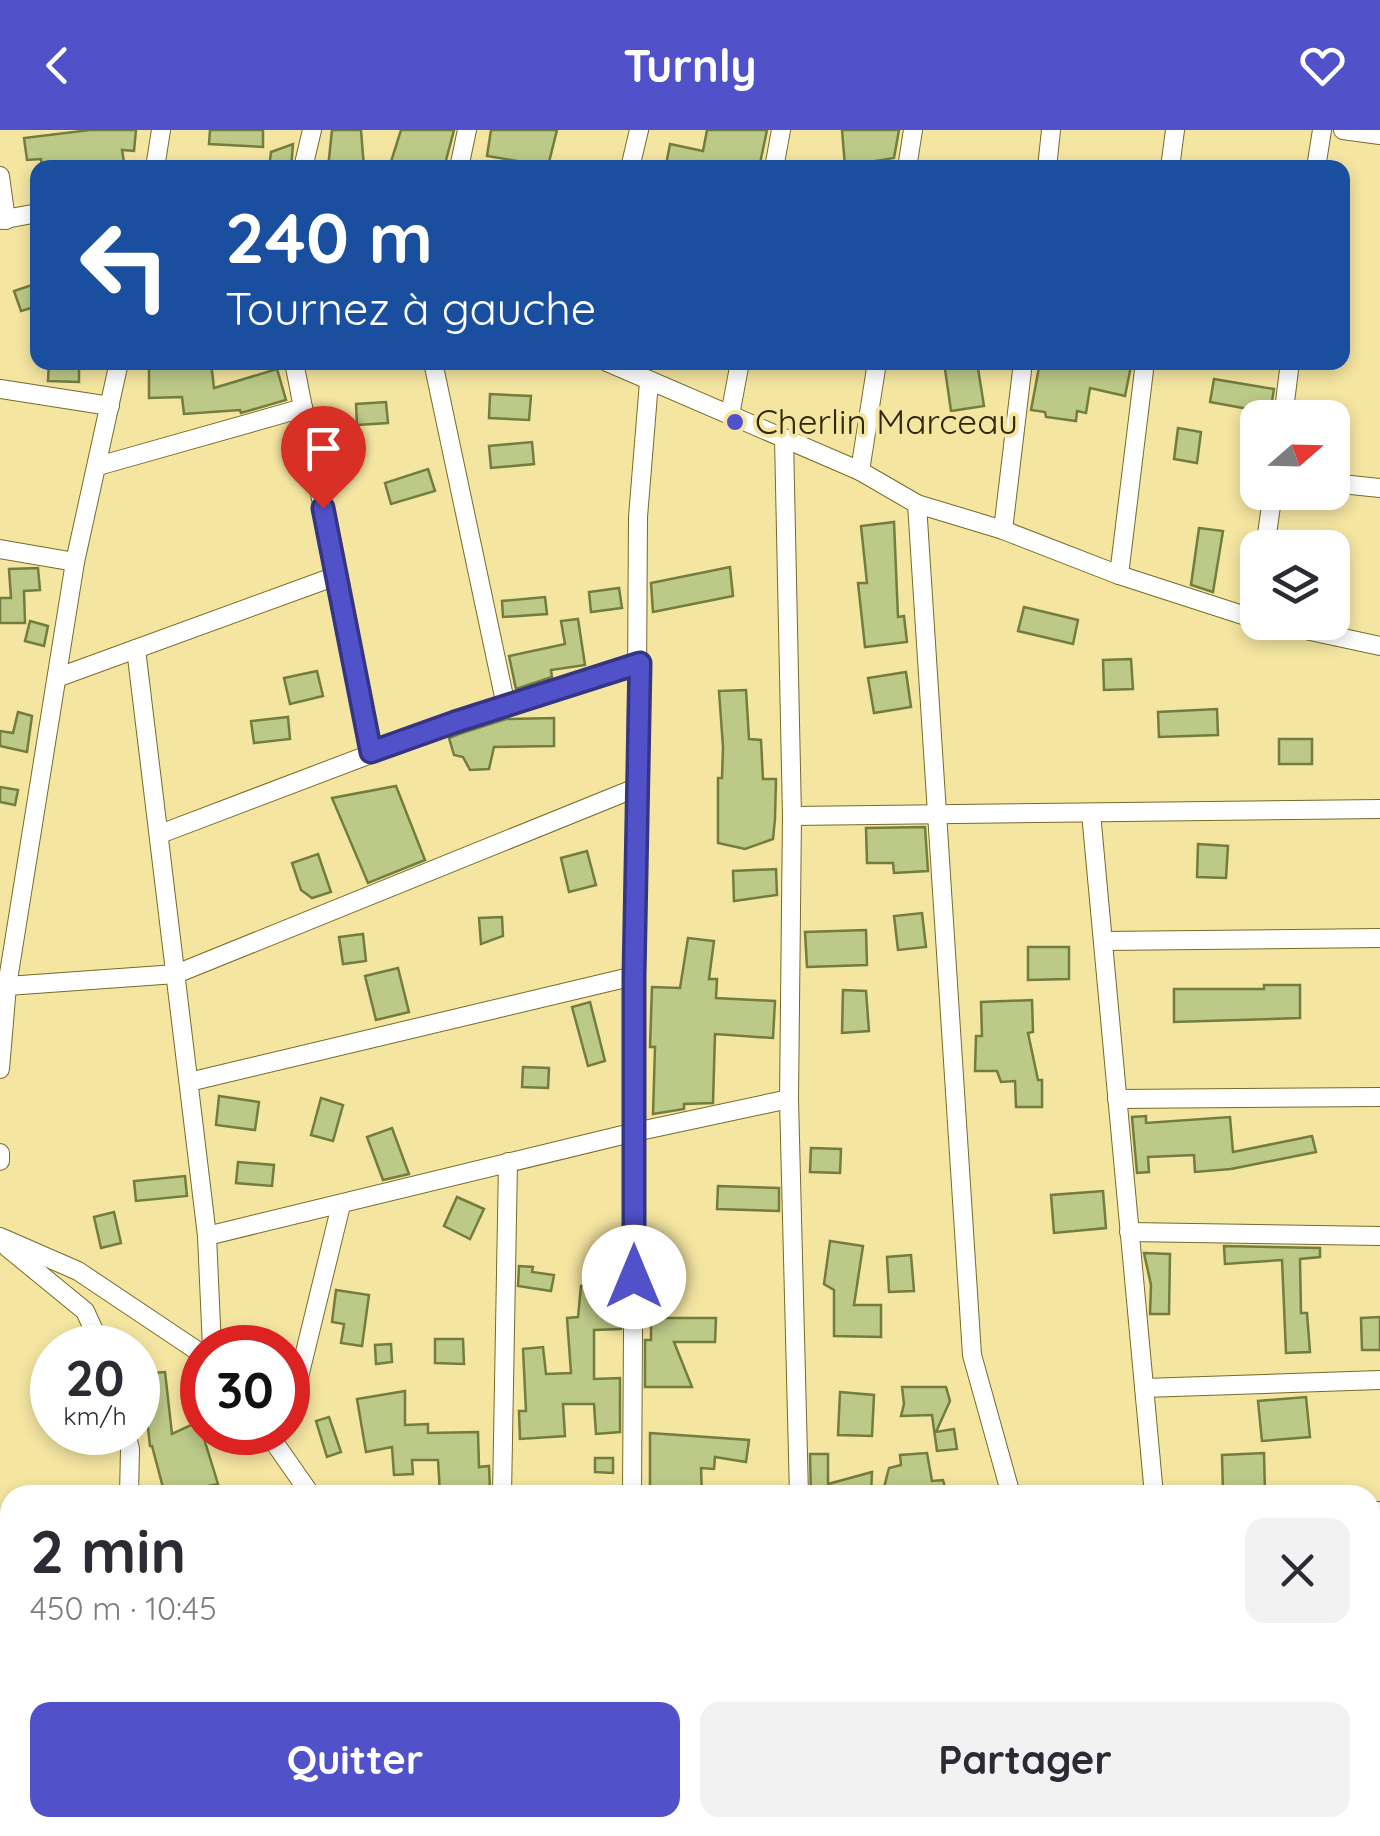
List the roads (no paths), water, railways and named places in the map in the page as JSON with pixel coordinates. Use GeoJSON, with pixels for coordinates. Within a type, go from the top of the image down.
{"type":"FeatureCollection","features":[{"type":"Feature","properties":{"kind":"street"},"geometry":{"type":"LineString","coordinates":[[157,160],[162,130]]}},
{"type":"Feature","properties":{"kind":"street"},"geometry":{"type":"LineString","coordinates":[[305,160],[312,130]]}},
{"type":"Feature","properties":{"kind":"street"},"geometry":{"type":"LineString","coordinates":[[461,160],[468,130]]}},
{"type":"Feature","properties":{"kind":"street"},"geometry":{"type":"LineString","coordinates":[[632,160],[638,130]]}},
{"type":"Feature","properties":{"kind":"street"},"geometry":{"type":"LineString","coordinates":[[775,160],[780,130]]}},
{"type":"Feature","properties":{"kind":"street"},"geometry":{"type":"LineString","coordinates":[[908,160],[912,130]]}},
{"type":"Feature","properties":{"kind":"street"},"geometry":{"type":"LineString","coordinates":[[1048,160],[1052,130]]}},
{"type":"Feature","properties":{"kind":"street"},"geometry":{"type":"LineString","coordinates":[[1171,160],[1175,130]]}},
{"type":"Feature","properties":{"kind":"street"},"geometry":{"type":"LineString","coordinates":[[1317,160],[1322,130]]}},
{"type":"Feature","properties":{"kind":"street"},"geometry":{"type":"LineString","coordinates":[[1343,130],[1380,135]]}},
{"type":"Feature","properties":{"kind":"street"},"geometry":{"type":"LineString","coordinates":[[0,176],[3,220],[30,215]]}},
{"type":"Feature","properties":{"kind":"street"},"geometry":{"type":"LineString","coordinates":[[0,1070],[7,986],[75,562],[117,370]]}},
{"type":"Feature","properties":{"kind":"street"},"geometry":{"type":"LineString","coordinates":[[296,370],[371,752]]}},
{"type":"Feature","properties":{"kind":"street"},"geometry":{"type":"LineString","coordinates":[[434,370],[506,706]]}},
{"type":"Feature","properties":{"kind":"street"},"geometry":{"type":"LineString","coordinates":[[624,370],[860,471],[917,504],[1003,530],[1119,575],[1240,610]]}},
{"type":"Feature","properties":{"kind":"street"},"geometry":{"type":"LineString","coordinates":[[730,416],[739,370]]}},
{"type":"Feature","properties":{"kind":"street"},"geometry":{"type":"LineString","coordinates":[[860,471],[876,370]]}},
{"type":"Feature","properties":{"kind":"street"},"geometry":{"type":"LineString","coordinates":[[1003,530],[1022,370]]}},
{"type":"Feature","properties":{"kind":"street"},"geometry":{"type":"LineString","coordinates":[[1119,575],[1145,370]]}},
{"type":"Feature","properties":{"kind":"street"},"geometry":{"type":"LineString","coordinates":[[1285,400],[1289,370]]}},
{"type":"Feature","properties":{"kind":"street"},"geometry":{"type":"LineString","coordinates":[[632,1485],[638,517],[649,382]]}},
{"type":"Feature","properties":{"kind":"street"},"geometry":{"type":"LineString","coordinates":[[0,390],[110,406]]}},
{"type":"Feature","properties":{"kind":"street"},"geometry":{"type":"LineString","coordinates":[[98,466],[303,408]]}},
{"type":"Feature","properties":{"kind":"street"},"geometry":{"type":"LineString","coordinates":[[784,438],[792,816],[789,1099],[799,1485]]}},
{"type":"Feature","properties":{"kind":"street"},"geometry":{"type":"LineString","coordinates":[[1350,485],[1380,488]]}},
{"type":"Feature","properties":{"kind":"street"},"geometry":{"type":"LineString","coordinates":[[917,504],[972,1356],[1008,1485]]}},
{"type":"Feature","properties":{"kind":"street"},"geometry":{"type":"LineString","coordinates":[[0,549],[75,562]]}},
{"type":"Feature","properties":{"kind":"street"},"geometry":{"type":"LineString","coordinates":[[59,676],[336,576]]}},
{"type":"Feature","properties":{"kind":"street"},"geometry":{"type":"LineString","coordinates":[[1350,638],[1380,646]]}},
{"type":"Feature","properties":{"kind":"street"},"geometry":{"type":"LineString","coordinates":[[136,648],[189,1082],[206,1236],[211,1325]]}},
{"type":"Feature","properties":{"kind":"street"},"geometry":{"type":"LineString","coordinates":[[160,834],[371,752],[640,663]]}},
{"type":"Feature","properties":{"kind":"street"},"geometry":{"type":"LineString","coordinates":[[7,986],[176,974],[638,788]]}},
{"type":"Feature","properties":{"kind":"street"},"geometry":{"type":"LineString","coordinates":[[792,816],[1380,809]]}},
{"type":"Feature","properties":{"kind":"street"},"geometry":{"type":"LineString","coordinates":[[1091,813],[1153,1485]]}},
{"type":"Feature","properties":{"kind":"street"},"geometry":{"type":"LineString","coordinates":[[1103,940],[1380,938]]}},
{"type":"Feature","properties":{"kind":"street"},"geometry":{"type":"LineString","coordinates":[[189,1082],[634,976]]}},
{"type":"Feature","properties":{"kind":"street"},"geometry":{"type":"LineString","coordinates":[[1117,1099],[1380,1097]]}},
{"type":"Feature","properties":{"kind":"street"},"geometry":{"type":"LineString","coordinates":[[206,1236],[635,1132],[789,1099]]}},
{"type":"Feature","properties":{"kind":"street"},"geometry":{"type":"LineString","coordinates":[[0,1153],[0,1161]]}},
{"type":"Feature","properties":{"kind":"street"},"geometry":{"type":"LineString","coordinates":[[502,1485],[508,1162]]}},
{"type":"Feature","properties":{"kind":"street"},"geometry":{"type":"LineString","coordinates":[[310,1332],[341,1205]]}},
{"type":"Feature","properties":{"kind":"street"},"geometry":{"type":"LineString","coordinates":[[1130,1232],[1380,1236]]}},
{"type":"Feature","properties":{"kind":"street"},"geometry":{"type":"LineString","coordinates":[[0,1239],[85,1311],[91,1325]]}},
{"type":"Feature","properties":{"kind":"street"},"geometry":{"type":"LineString","coordinates":[[0,1239],[78,1271],[180,1339]]}},
{"type":"Feature","properties":{"kind":"street"},"geometry":{"type":"LineString","coordinates":[[1144,1388],[1380,1380]]}},
{"type":"Feature","properties":{"kind":"street"},"geometry":{"type":"LineString","coordinates":[[129,1485],[130,1455]]}},
{"type":"Feature","properties":{"kind":"street"},"geometry":{"type":"LineString","coordinates":[[290,1455],[306,1485]]}},
{"type":"Feature","properties":{"kind":"place","name":"Cherlin Marceau"},"geometry":{"type":"Point","coordinates":[735,422]}}]}
